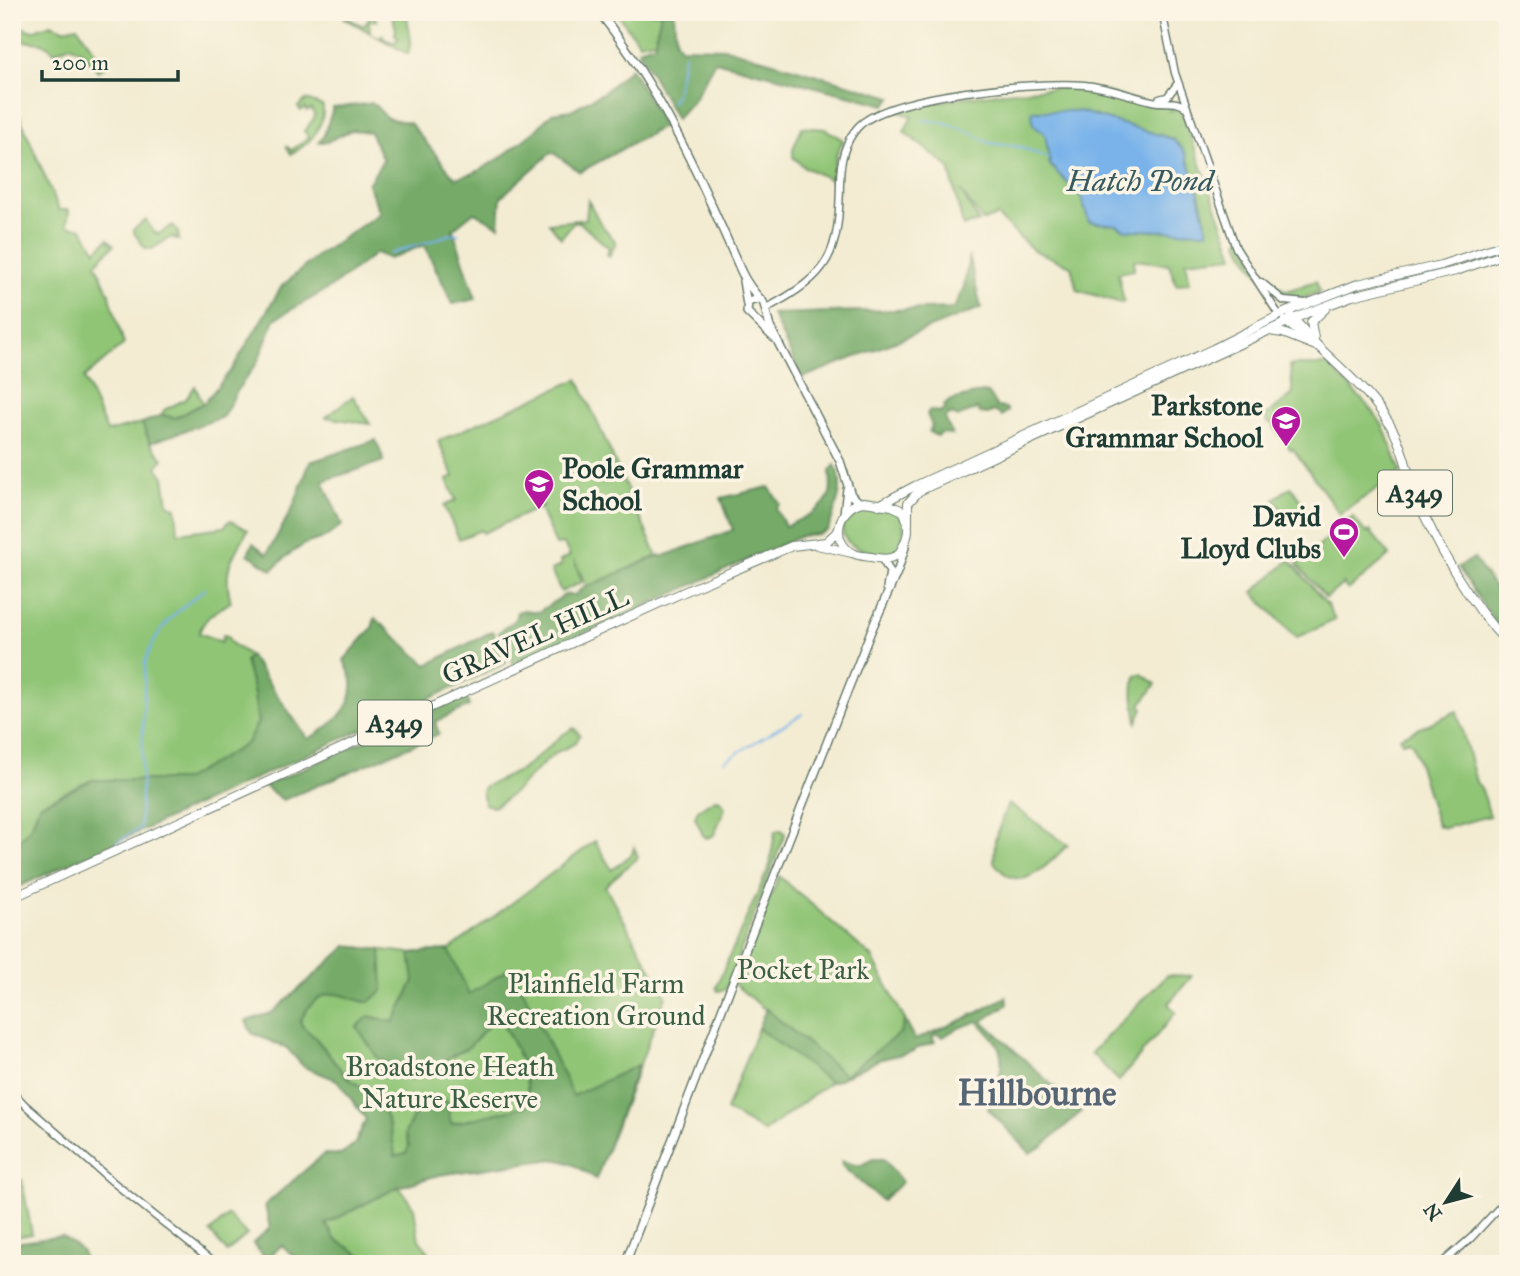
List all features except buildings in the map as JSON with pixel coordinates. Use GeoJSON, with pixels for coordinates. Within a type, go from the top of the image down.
{"type":"FeatureCollection","features":[{"type":"Feature","properties":{"kind":"main road"},"geometry":{"type":"LineString","coordinates":[[599,12],[638,64],[666,114],[741,270],[760,300],[840,461],[851,495],[859,502]]}},
{"type":"Feature","properties":{"kind":"main road"},"geometry":{"type":"LineString","coordinates":[[625,1264],[731,986],[884,599],[898,570],[908,536],[908,503],[919,491],[1266,327],[1283,313],[1359,284],[1441,265],[1508,243]]}},
{"type":"Feature","properties":{"kind":"main road"},"geometry":{"type":"LineString","coordinates":[[879,505],[1266,327],[1290,321],[1339,300],[1456,271],[1508,253]]}},
{"type":"Feature","properties":{"kind":"main road"},"geometry":{"type":"LineString","coordinates":[[741,270],[747,312],[783,349]]}},
{"type":"Feature","properties":{"kind":"main road"},"geometry":{"type":"LineString","coordinates":[[747,305],[750,300],[760,300]]}},
{"type":"Feature","properties":{"kind":"main road"},"geometry":{"type":"LineString","coordinates":[[1319,347],[1312,333],[1311,322],[1339,300]]}},
{"type":"Feature","properties":{"kind":"main road"},"geometry":{"type":"LineString","coordinates":[[752,318],[758,318],[765,311]]}},
{"type":"Feature","properties":{"kind":"main road","name":"A349"},"geometry":{"type":"LineString","coordinates":[[1283,313],[1353,379],[1388,421],[1416,495],[1443,550],[1493,628],[1508,644]]}},
{"type":"Feature","properties":{"kind":"main road","name":"A349"},"geometry":{"type":"LineString","coordinates":[[1266,327],[1319,347]]}},
{"type":"Feature","properties":{"kind":"main road"},"geometry":{"type":"LineString","coordinates":[[848,485],[838,531],[843,544],[855,554]]}},
{"type":"Feature","properties":{"kind":"main road"},"geometry":{"type":"LineString","coordinates":[[844,513],[859,502],[879,505],[903,511],[908,523]]}},
{"type":"Feature","properties":{"kind":"main road","name":"GRAVEL HILL"},"geometry":{"type":"LineString","coordinates":[[12,898],[686,591],[792,546],[825,542],[838,531]]}},
{"type":"Feature","properties":{"kind":"main road"},"geometry":{"type":"LineString","coordinates":[[884,599],[890,572],[883,559],[898,555],[908,536]]}},
{"type":"Feature","properties":{"kind":"main road","name":"GRAVEL HILL"},"geometry":{"type":"LineString","coordinates":[[811,544],[855,554]]}},
{"type":"Feature","properties":{"kind":"main road","name":"A349"},"geometry":{"type":"LineString","coordinates":[[855,554],[883,559]]}},
{"type":"Feature","properties":{"kind":"street"},"geometry":{"type":"LineString","coordinates":[[1162,12],[1178,83],[1236,248],[1250,271],[1283,313]]}},
{"type":"Feature","properties":{"kind":"street"},"geometry":{"type":"LineString","coordinates":[[765,311],[814,278],[831,253],[839,224],[842,156],[855,130],[875,113],[937,98],[1040,83],[1088,85],[1160,102],[1177,102],[1187,108]]}},
{"type":"Feature","properties":{"kind":"street"},"geometry":{"type":"LineString","coordinates":[[1133,95],[1160,99],[1167,97],[1178,83]]}},
{"type":"Feature","properties":{"kind":"street"},"geometry":{"type":"LineString","coordinates":[[1160,102],[1183,96]]}},
{"type":"Feature","properties":{"kind":"street"},"geometry":{"type":"LineString","coordinates":[[1250,271],[1284,302],[1308,303]]}},
{"type":"Feature","properties":{"kind":"street"},"geometry":{"type":"LineString","coordinates":[[1260,284],[1270,302],[1272,312],[1266,327]]}},
{"type":"Feature","properties":{"kind":"street"},"geometry":{"type":"LineString","coordinates":[[760,300],[785,298]]}},
{"type":"Feature","properties":{"kind":"street"},"geometry":{"type":"LineString","coordinates":[[1270,302],[1283,313]]}},
{"type":"Feature","properties":{"kind":"street"},"geometry":{"type":"LineString","coordinates":[[12,1091],[113,1182],[215,1264]]}},
{"type":"Feature","properties":{"kind":"street"},"geometry":{"type":"LineString","coordinates":[[1441,1264],[1471,1238],[1508,1198]]}},
{"type":"Feature","properties":{"kind":"green space"},"geometry":{"type":"Polygon","coordinates":[[[345,12],[349,12],[347,18],[364,26],[372,12],[380,14],[375,18],[377,21],[369,20],[370,33],[344,18],[345,12]]]}},
{"type":"Feature","properties":{"kind":"green space"},"geometry":{"type":"Polygon","coordinates":[[[616,12],[661,13],[655,40],[639,43],[616,12]]]}},
{"type":"Feature","properties":{"kind":"green space"},"geometry":{"type":"Polygon","coordinates":[[[660,12],[674,12],[676,41],[680,47],[726,48],[892,97],[885,105],[715,61],[694,99],[676,119],[638,49],[654,44],[660,12]]]}},
{"type":"Feature","properties":{"kind":"green space"},"geometry":{"type":"Polygon","coordinates":[[[392,15],[407,16],[411,41],[408,54],[376,36],[383,35],[382,38],[394,43],[399,38],[395,35],[392,15]]]}},
{"type":"Feature","properties":{"kind":"green space"},"geometry":{"type":"Polygon","coordinates":[[[12,24],[32,31],[51,24],[64,29],[77,26],[105,67],[98,71],[81,51],[70,45],[55,52],[43,43],[12,40],[12,24]]]}},
{"type":"Feature","properties":{"kind":"green space"},"geometry":{"type":"Polygon","coordinates":[[[631,68],[664,126],[580,172],[552,152],[501,197],[499,226],[474,212],[453,229],[476,299],[453,304],[424,245],[389,259],[376,253],[330,288],[275,319],[257,363],[238,389],[223,417],[150,443],[142,423],[162,415],[175,418],[204,403],[232,369],[282,286],[317,256],[380,213],[368,184],[383,160],[370,132],[352,130],[326,142],[319,142],[333,108],[373,103],[387,118],[410,123],[455,178],[474,173],[500,158],[535,131],[552,113],[571,110],[604,92],[631,68]]]}},
{"type":"Feature","properties":{"kind":"green space"},"geometry":{"type":"Polygon","coordinates":[[[1075,87],[1107,92],[1148,104],[1174,105],[1169,111],[1179,109],[1234,256],[1186,261],[1190,282],[1176,285],[1169,264],[1134,260],[1134,270],[1118,273],[1124,302],[1121,303],[1077,290],[1071,266],[1033,250],[997,216],[983,221],[960,190],[979,222],[963,226],[949,167],[904,132],[912,116],[896,111],[985,94],[1075,87]]]}},
{"type":"Feature","properties":{"kind":"green space"},"geometry":{"type":"Polygon","coordinates":[[[12,98],[59,210],[69,210],[67,226],[82,228],[96,251],[108,239],[114,245],[96,263],[109,293],[124,344],[84,378],[107,432],[142,423],[150,443],[163,459],[157,467],[164,477],[168,504],[176,508],[178,533],[224,527],[230,520],[248,530],[233,556],[228,572],[231,602],[208,618],[199,633],[222,642],[223,635],[228,636],[230,642],[250,656],[245,661],[258,722],[247,743],[184,780],[92,780],[39,805],[32,825],[12,850],[12,98]]]}},
{"type":"Feature","properties":{"kind":"green space"},"geometry":{"type":"Polygon","coordinates":[[[306,100],[323,106],[323,114],[319,128],[310,140],[291,154],[286,146],[292,150],[309,137],[304,131],[315,115],[311,109],[307,111],[305,108],[301,111],[298,107],[306,100]]]}},
{"type":"Feature","properties":{"kind":"green space"},"geometry":{"type":"Polygon","coordinates":[[[802,127],[825,129],[843,140],[836,156],[831,180],[804,167],[793,157],[793,149],[802,127]]]}},
{"type":"Feature","properties":{"kind":"green space"},"geometry":{"type":"Polygon","coordinates":[[[588,200],[600,223],[616,242],[609,256],[609,248],[579,222],[573,223],[561,238],[549,223],[586,219],[588,200]]]}},
{"type":"Feature","properties":{"kind":"green space"},"geometry":{"type":"Polygon","coordinates":[[[146,220],[158,234],[173,225],[179,240],[171,237],[152,249],[145,248],[134,229],[146,220]]]}},
{"type":"Feature","properties":{"kind":"green space"},"geometry":{"type":"Polygon","coordinates":[[[1245,235],[1254,259],[1273,282],[1287,291],[1316,281],[1320,292],[1305,297],[1285,298],[1264,279],[1247,258],[1239,241],[1240,237],[1245,235]]]}},
{"type":"Feature","properties":{"kind":"green space"},"geometry":{"type":"Polygon","coordinates":[[[969,256],[981,308],[802,378],[772,314],[954,308],[964,287],[969,256]]]}},
{"type":"Feature","properties":{"kind":"green space"},"geometry":{"type":"Polygon","coordinates":[[[1290,365],[1328,365],[1372,410],[1383,426],[1401,472],[1340,514],[1293,449],[1291,450],[1264,417],[1293,394],[1290,365]]]}},
{"type":"Feature","properties":{"kind":"green space"},"geometry":{"type":"Polygon","coordinates":[[[578,379],[657,556],[587,587],[574,560],[582,582],[561,592],[551,570],[561,566],[560,561],[570,556],[564,544],[556,545],[540,509],[545,505],[483,533],[481,530],[459,539],[444,506],[456,500],[447,480],[454,476],[438,441],[578,379]]]}},
{"type":"Feature","properties":{"kind":"green space"},"geometry":{"type":"Polygon","coordinates":[[[195,386],[203,404],[175,418],[162,415],[164,410],[186,399],[195,386]]]}},
{"type":"Feature","properties":{"kind":"green space"},"geometry":{"type":"Polygon","coordinates":[[[982,392],[988,393],[997,407],[1006,408],[1008,411],[1002,416],[994,411],[988,414],[980,413],[978,409],[957,417],[952,414],[945,418],[952,435],[942,433],[937,436],[929,432],[932,426],[927,414],[930,410],[945,410],[944,406],[949,401],[982,392]]]}},
{"type":"Feature","properties":{"kind":"green space"},"geometry":{"type":"Polygon","coordinates":[[[353,396],[370,424],[326,417],[353,396]]]}},
{"type":"Feature","properties":{"kind":"green space"},"geometry":{"type":"Polygon","coordinates":[[[376,440],[384,461],[323,481],[342,525],[326,537],[305,544],[272,570],[248,554],[253,543],[267,554],[293,507],[310,462],[376,440]]]}},
{"type":"Feature","properties":{"kind":"green space"},"geometry":{"type":"Polygon","coordinates":[[[835,465],[840,489],[828,530],[801,536],[514,665],[499,632],[515,620],[517,612],[538,612],[566,594],[575,595],[586,585],[587,587],[660,555],[661,557],[733,530],[721,498],[769,487],[780,504],[776,509],[785,526],[811,514],[823,505],[831,491],[830,471],[835,465]]]}},
{"type":"Feature","properties":{"kind":"green space"},"geometry":{"type":"Polygon","coordinates":[[[1291,487],[1306,508],[1298,514],[1295,511],[1297,515],[1289,520],[1274,499],[1291,487]]]}},
{"type":"Feature","properties":{"kind":"green space"},"geometry":{"type":"Polygon","coordinates":[[[859,505],[890,508],[901,513],[903,533],[895,553],[882,554],[858,548],[845,538],[843,526],[851,512],[859,505]]]}},
{"type":"Feature","properties":{"kind":"green space","name":"David Lloyd Clubs"},"geometry":{"type":"Polygon","coordinates":[[[1353,517],[1366,533],[1370,531],[1390,555],[1348,590],[1343,584],[1326,598],[1297,564],[1353,517]]]}},
{"type":"Feature","properties":{"kind":"green space"},"geometry":{"type":"Polygon","coordinates":[[[1474,558],[1508,608],[1508,636],[1493,620],[1458,567],[1474,558]]]}},
{"type":"Feature","properties":{"kind":"green space"},"geometry":{"type":"Polygon","coordinates":[[[1290,560],[1328,606],[1335,620],[1296,638],[1253,592],[1290,560]]]}},
{"type":"Feature","properties":{"kind":"green space"},"geometry":{"type":"Polygon","coordinates":[[[375,618],[427,665],[493,631],[507,663],[12,890],[12,850],[32,825],[39,805],[92,780],[184,780],[247,743],[258,722],[245,661],[250,656],[308,739],[324,729],[339,716],[349,701],[352,681],[344,660],[372,628],[375,618]]]}},
{"type":"Feature","properties":{"kind":"green space"},"geometry":{"type":"Polygon","coordinates":[[[1142,674],[1156,684],[1140,706],[1143,708],[1137,722],[1134,686],[1137,675],[1142,674]]]}},
{"type":"Feature","properties":{"kind":"green space"},"geometry":{"type":"Polygon","coordinates":[[[466,695],[469,706],[435,722],[439,734],[283,800],[264,786],[466,695]]]}},
{"type":"Feature","properties":{"kind":"green space"},"geometry":{"type":"Polygon","coordinates":[[[1457,711],[1476,782],[1482,790],[1490,816],[1444,828],[1437,825],[1413,745],[1409,740],[1402,742],[1400,737],[1457,711]]]}},
{"type":"Feature","properties":{"kind":"green space"},"geometry":{"type":"Polygon","coordinates":[[[574,728],[580,735],[575,742],[554,754],[501,802],[493,807],[485,804],[482,792],[484,787],[523,769],[574,728]]]}},
{"type":"Feature","properties":{"kind":"green space"},"geometry":{"type":"Polygon","coordinates":[[[715,799],[721,800],[725,808],[714,835],[707,838],[695,817],[698,810],[715,799]]]}},
{"type":"Feature","properties":{"kind":"green space"},"geometry":{"type":"Polygon","coordinates":[[[1008,803],[1068,845],[1041,869],[1023,878],[1013,878],[994,862],[995,840],[1008,803]]]}},
{"type":"Feature","properties":{"kind":"green space"},"geometry":{"type":"Polygon","coordinates":[[[782,830],[785,834],[726,989],[718,991],[716,987],[770,865],[775,831],[782,830]]]}},
{"type":"Feature","properties":{"kind":"green space","name":"Broadstone Heath Nature Reserve"},"geometry":{"type":"Polygon","coordinates":[[[595,841],[612,870],[632,854],[634,847],[638,857],[605,886],[666,996],[596,1179],[571,1164],[553,1159],[438,1175],[399,1187],[414,1208],[419,1240],[429,1252],[424,1264],[302,1264],[282,1245],[266,1259],[253,1243],[270,1228],[265,1205],[324,1154],[341,1155],[355,1143],[366,1119],[337,1080],[304,1067],[287,1048],[252,1033],[246,1021],[272,1013],[347,946],[410,953],[449,950],[595,841]]]}},
{"type":"Feature","properties":{"kind":"green space","name":"Pocket Park"},"geometry":{"type":"Polygon","coordinates":[[[779,876],[872,957],[905,1020],[900,1033],[845,1075],[734,984],[779,876]]]}},
{"type":"Feature","properties":{"kind":"green space","name":"Broadstone Heath Nature Reserve"},"geometry":{"type":"Polygon","coordinates":[[[347,946],[381,950],[383,991],[369,1002],[334,994],[321,997],[311,1005],[300,1022],[345,1074],[370,1093],[382,1108],[393,1140],[395,1156],[406,1153],[409,1146],[405,1133],[414,1115],[433,1099],[447,1101],[451,1124],[526,1106],[527,1083],[524,1071],[515,1047],[497,1016],[469,1047],[410,1079],[377,1057],[357,1027],[369,1016],[394,1022],[414,981],[410,953],[449,950],[469,994],[512,967],[573,1096],[638,1065],[596,1179],[571,1164],[553,1159],[438,1175],[398,1187],[326,1224],[335,1239],[376,1264],[302,1264],[282,1245],[266,1259],[253,1243],[270,1228],[265,1205],[324,1154],[341,1155],[356,1143],[366,1119],[337,1080],[304,1067],[287,1048],[252,1033],[246,1021],[272,1013],[347,946]]]}},
{"type":"Feature","properties":{"kind":"green space"},"geometry":{"type":"Polygon","coordinates":[[[1167,975],[1192,976],[1168,1004],[1176,1012],[1119,1081],[1091,1053],[1167,975]]]}},
{"type":"Feature","properties":{"kind":"green space"},"geometry":{"type":"Polygon","coordinates":[[[1006,997],[1008,1004],[983,1021],[1081,1112],[1043,1146],[1030,1153],[988,1109],[1002,1063],[995,1041],[978,1021],[943,1037],[937,1034],[932,1037],[935,1042],[915,1051],[878,1060],[830,1082],[758,1028],[766,1009],[845,1075],[900,1033],[905,1020],[915,1040],[971,1016],[1006,997]]]}},
{"type":"Feature","properties":{"kind":"green space"},"geometry":{"type":"Polygon","coordinates":[[[758,1028],[830,1082],[764,1132],[726,1110],[758,1028]]]}},
{"type":"Feature","properties":{"kind":"green space"},"geometry":{"type":"Polygon","coordinates":[[[873,1159],[884,1159],[902,1182],[882,1201],[842,1166],[842,1161],[859,1166],[873,1159]]]}},
{"type":"Feature","properties":{"kind":"green space"},"geometry":{"type":"Polygon","coordinates":[[[22,1180],[32,1234],[12,1238],[12,1182],[22,1180]]]}},
{"type":"Feature","properties":{"kind":"green space"},"geometry":{"type":"Polygon","coordinates":[[[228,1215],[247,1235],[227,1252],[210,1232],[228,1215]]]}},
{"type":"Feature","properties":{"kind":"green space"},"geometry":{"type":"Polygon","coordinates":[[[62,1236],[82,1251],[85,1264],[12,1264],[12,1243],[62,1236]]]}},
{"type":"Feature","properties":{"kind":"water","name":"Hatch Pond"},"geometry":{"type":"Polygon","coordinates":[[[1032,111],[1079,111],[1173,139],[1185,152],[1197,185],[1208,232],[1125,230],[1117,225],[1089,222],[1081,197],[1050,165],[1045,134],[1033,125],[1032,111]]]}},
{"type":"Feature","properties":{"kind":"waterway"},"geometry":{"type":"LineString","coordinates":[[677,89],[684,54]]}},
{"type":"Feature","properties":{"kind":"waterway"},"geometry":{"type":"LineString","coordinates":[[672,102],[676,93]]}},
{"type":"Feature","properties":{"kind":"waterway"},"geometry":{"type":"LineString","coordinates":[[923,120],[946,123],[989,143],[1020,147],[1048,158]]}},
{"type":"Feature","properties":{"kind":"waterway"},"geometry":{"type":"LineString","coordinates":[[422,244],[459,234]]}},
{"type":"Feature","properties":{"kind":"waterway"},"geometry":{"type":"LineString","coordinates":[[390,254],[417,245]]}},
{"type":"Feature","properties":{"kind":"waterway"},"geometry":{"type":"LineString","coordinates":[[117,842],[140,828],[145,663],[149,651],[161,630],[177,612],[205,589]]}},
{"type":"Feature","properties":{"kind":"waterway"},"geometry":{"type":"LineString","coordinates":[[724,761],[802,714]]}},
{"type":"Feature","properties":{"kind":"place","name":"Parkstone Grammar School"},"geometry":{"type":"Point","coordinates":[1286,448]}},
{"type":"Feature","properties":{"kind":"place","name":"Poole Grammar School"},"geometry":{"type":"Point","coordinates":[539,511]}},
{"type":"Feature","properties":{"kind":"place","name":"David Lloyd Clubs"},"geometry":{"type":"Point","coordinates":[1344,559]}},
{"type":"Feature","properties":{"kind":"district","name":"Hillbourne"},"geometry":{"type":"Point","coordinates":[1037,1093]}},
{"type":"Feature","properties":{"kind":"park label","name":"Plainfield Farm Recreation Ground"},"geometry":{"type":"Point","coordinates":[596,999]}}]}
